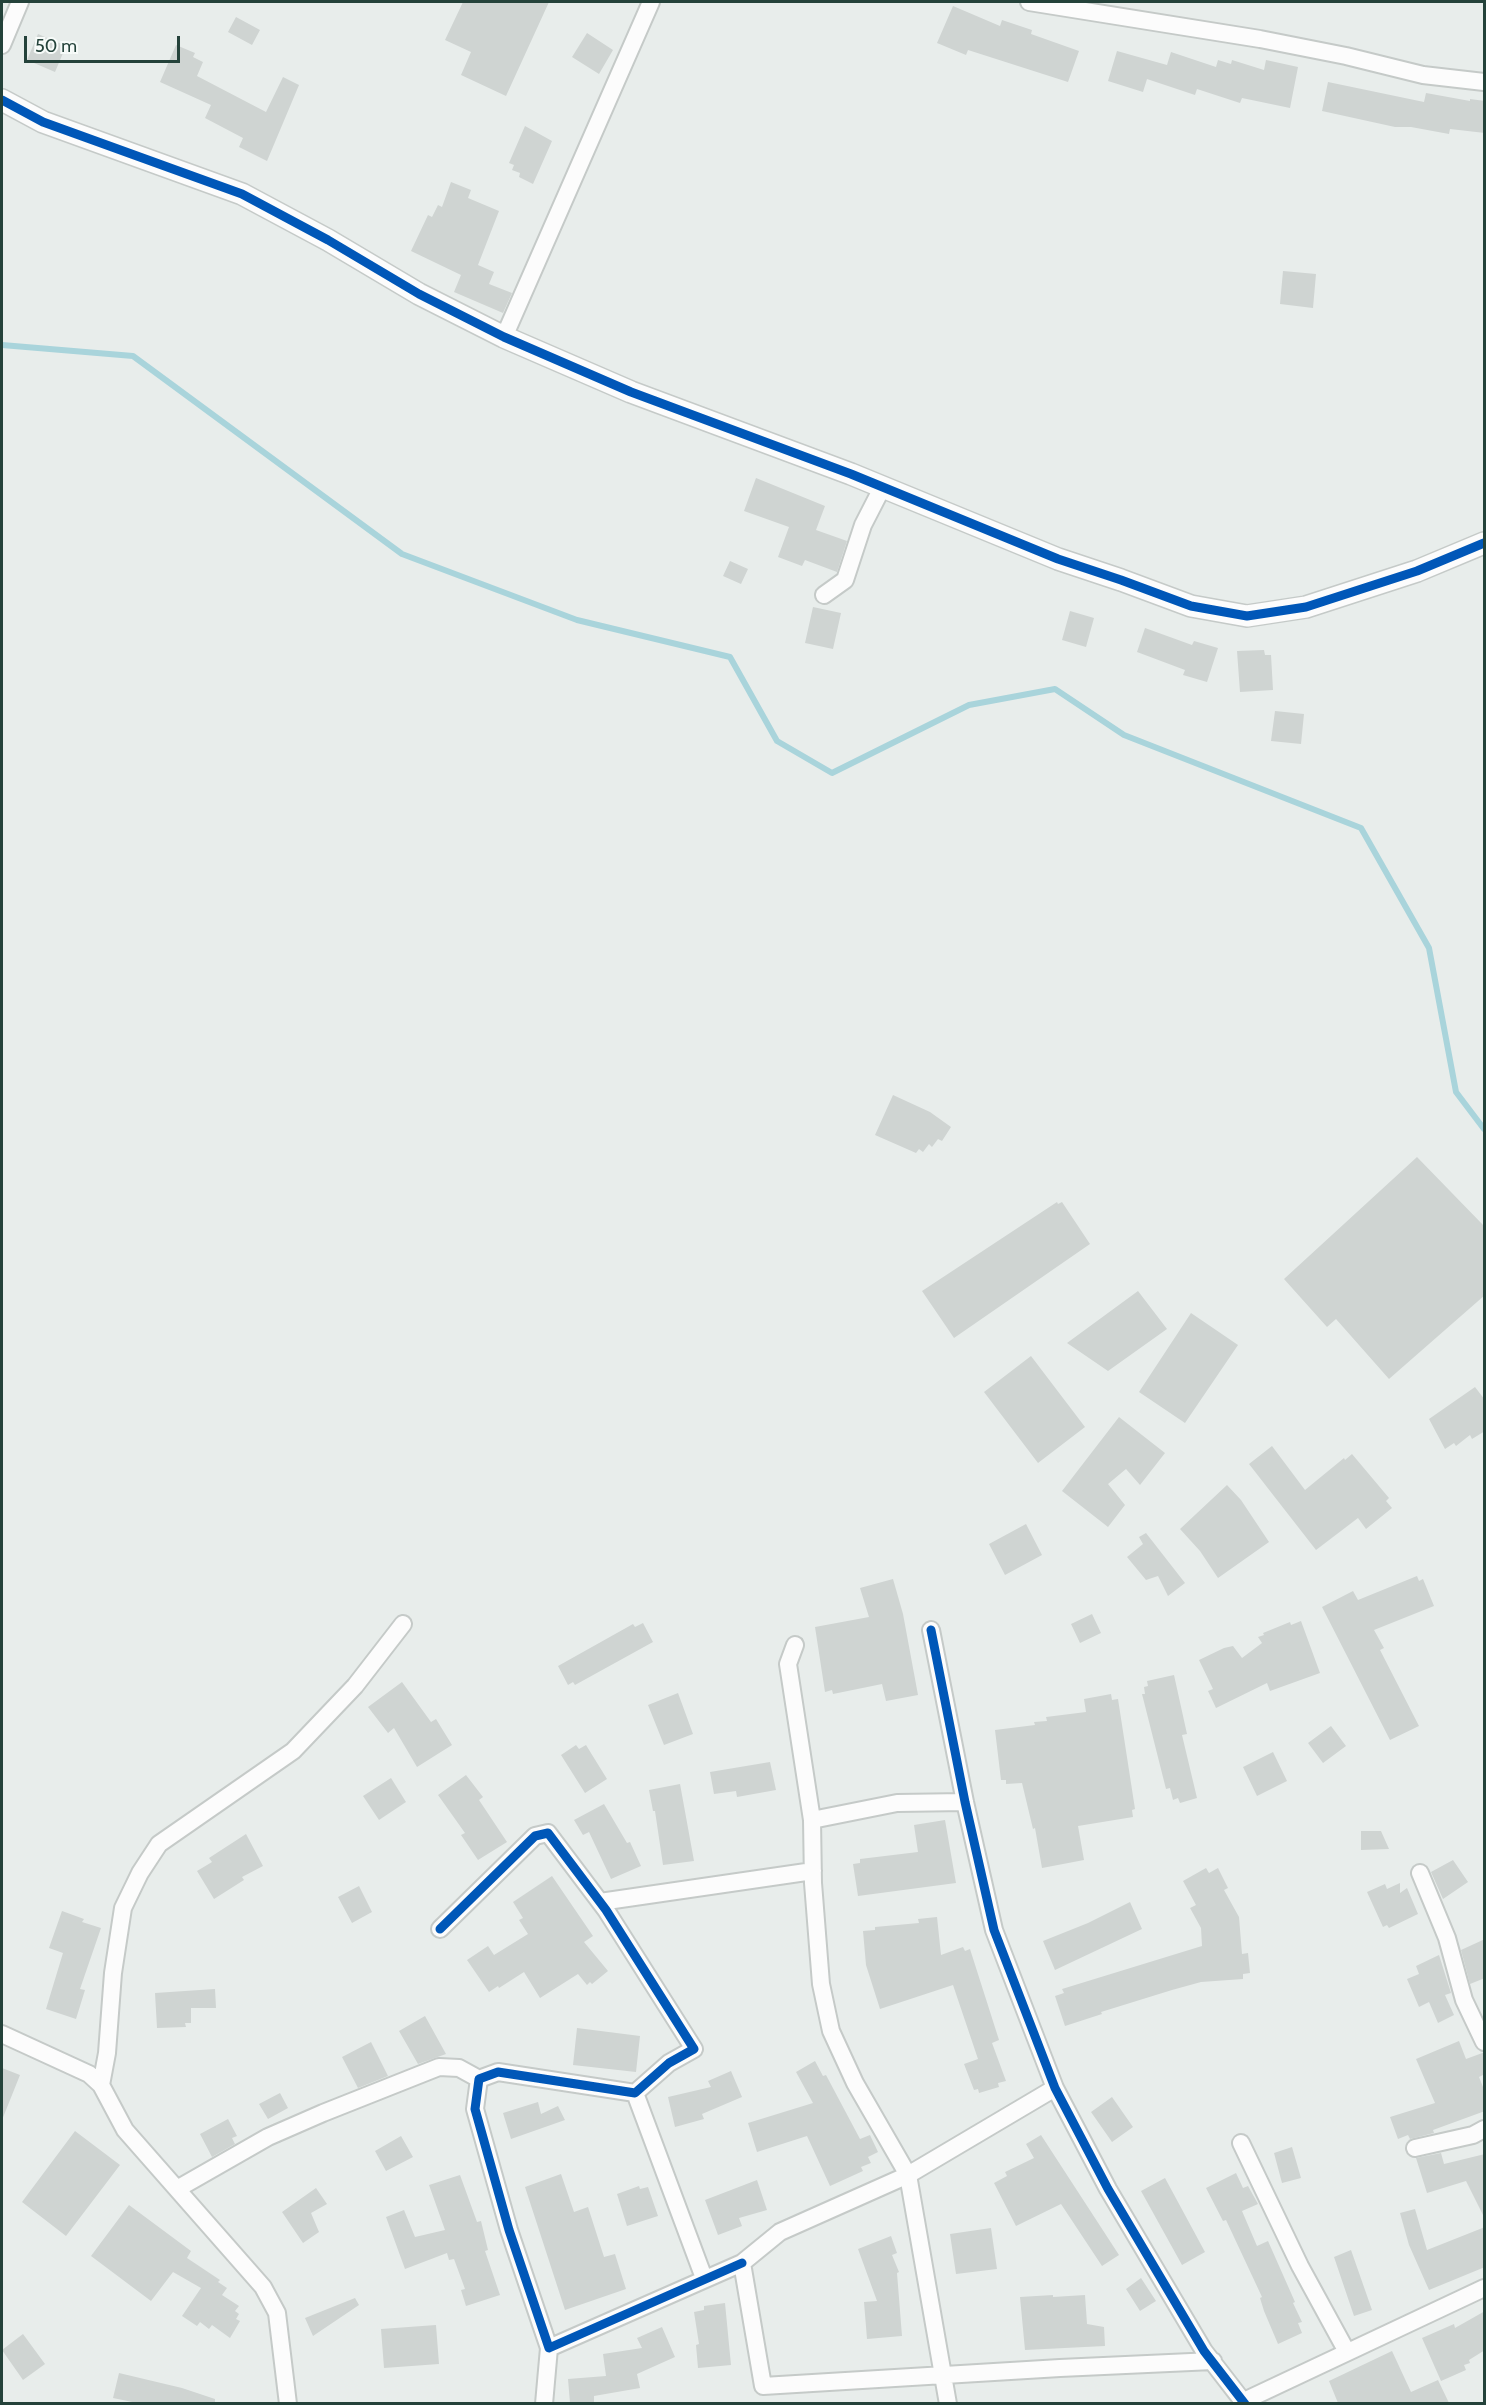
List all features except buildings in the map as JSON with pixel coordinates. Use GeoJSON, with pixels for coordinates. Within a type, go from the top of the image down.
{"type":"FeatureCollection","features":[{"type":"Feature","properties":{"kind":"street"},"geometry":{"type":"LineString","coordinates":[[2,45],[20,2]]}},
{"type":"Feature","properties":{"kind":"street"},"geometry":{"type":"LineString","coordinates":[[504,337],[651,2]]}},
{"type":"Feature","properties":{"kind":"street"},"geometry":{"type":"LineString","coordinates":[[1029,2],[1260,39],[1346,56],[1424,75],[1485,82]]}},
{"type":"Feature","properties":{"kind":"street"},"geometry":{"type":"LineString","coordinates":[[2,100],[43,122],[242,194],[328,240],[419,294],[504,337],[631,392],[882,488],[1047,555],[1191,606],[1247,616],[1306,607],[1417,571],[1485,543]]}},
{"type":"Feature","properties":{"kind":"street"},"geometry":{"type":"LineString","coordinates":[[824,595],[845,580],[863,525],[882,488]]}},
{"type":"Feature","properties":{"kind":"street"},"geometry":{"type":"LineString","coordinates":[[101,2085],[107,2053],[113,1973],[123,1908],[140,1873],[159,1844],[293,1751],[356,1686],[403,1624]]}},
{"type":"Feature","properties":{"kind":"street"},"geometry":{"type":"LineString","coordinates":[[931,1630],[965,1802],[994,1930],[1055,2088],[1108,2189],[1204,2351],[1245,2402],[1485,2288]]}},
{"type":"Feature","properties":{"kind":"street"},"geometry":{"type":"LineString","coordinates":[[795,1645],[788,1664],[812,1820],[820,1984],[831,2031],[855,2083],[908,2175],[948,2403]]}},
{"type":"Feature","properties":{"kind":"street"},"geometry":{"type":"LineString","coordinates":[[812,1820],[897,1803],[965,1802]]}},
{"type":"Feature","properties":{"kind":"street"},"geometry":{"type":"LineString","coordinates":[[440,1929],[535,1836],[548,1833],[600,1902],[694,2049],[669,2063],[635,2093]]}},
{"type":"Feature","properties":{"kind":"street"},"geometry":{"type":"LineString","coordinates":[[600,1902],[813,1871]]}},
{"type":"Feature","properties":{"kind":"street"},"geometry":{"type":"LineString","coordinates":[[1420,1873],[1447,1938],[1464,2000],[1485,2042]]}},
{"type":"Feature","properties":{"kind":"street"},"geometry":{"type":"LineString","coordinates":[[2,2034],[89,2074],[101,2085],[125,2130],[263,2287],[277,2313],[288,2403]]}},
{"type":"Feature","properties":{"kind":"street"},"geometry":{"type":"LineString","coordinates":[[177,2189],[268,2137],[323,2112],[439,2067],[459,2068],[479,2079],[498,2072],[635,2093]]}},
{"type":"Feature","properties":{"kind":"street"},"geometry":{"type":"LineString","coordinates":[[479,2079],[475,2109],[509,2230],[549,2348],[544,2403]]}},
{"type":"Feature","properties":{"kind":"street"},"geometry":{"type":"LineString","coordinates":[[549,2348],[742,2263],[780,2232],[908,2175],[1055,2088]]}},
{"type":"Feature","properties":{"kind":"street"},"geometry":{"type":"LineString","coordinates":[[635,2093],[704,2278]]}},
{"type":"Feature","properties":{"kind":"street"},"geometry":{"type":"LineString","coordinates":[[1415,2148],[1473,2135],[1485,2129]]}},
{"type":"Feature","properties":{"kind":"street"},"geometry":{"type":"LineString","coordinates":[[1241,2143],[1300,2266],[1347,2352]]}},
{"type":"Feature","properties":{"kind":"street"},"geometry":{"type":"LineString","coordinates":[[742,2263],[764,2403]]}},
{"type":"Feature","properties":{"kind":"street"},"geometry":{"type":"LineString","coordinates":[[763,2386],[1213,2361]]}},
{"type":"Feature","properties":{"kind":"waterway"},"geometry":{"type":"LineString","coordinates":[[2,345],[133,356],[402,554],[577,620],[730,657],[777,741],[832,773],[969,705],[1055,689],[1124,735],[1361,828],[1429,948],[1456,1092],[1484,1129]]}},
{"type":"Feature","properties":{"kind":"cycle path"},"geometry":{"type":"LineString","coordinates":[[2,100],[43,122],[242,194],[328,240],[419,294],[504,337],[631,392],[851,474],[1058,559],[1191,606],[1247,616],[1306,607],[1417,571],[1484,543]]}},
{"type":"Feature","properties":{"kind":"cycle path"},"geometry":{"type":"LineString","coordinates":[[931,1630],[965,1802],[994,1930],[1055,2088],[1108,2189],[1204,2351],[1245,2404]]}},
{"type":"Feature","properties":{"kind":"cycle path"},"geometry":{"type":"LineString","coordinates":[[440,1929],[535,1836],[548,1833],[606,1910],[694,2049],[669,2063],[635,2093],[498,2072],[479,2079],[475,2109],[509,2230],[549,2348],[742,2263]]}}]}
